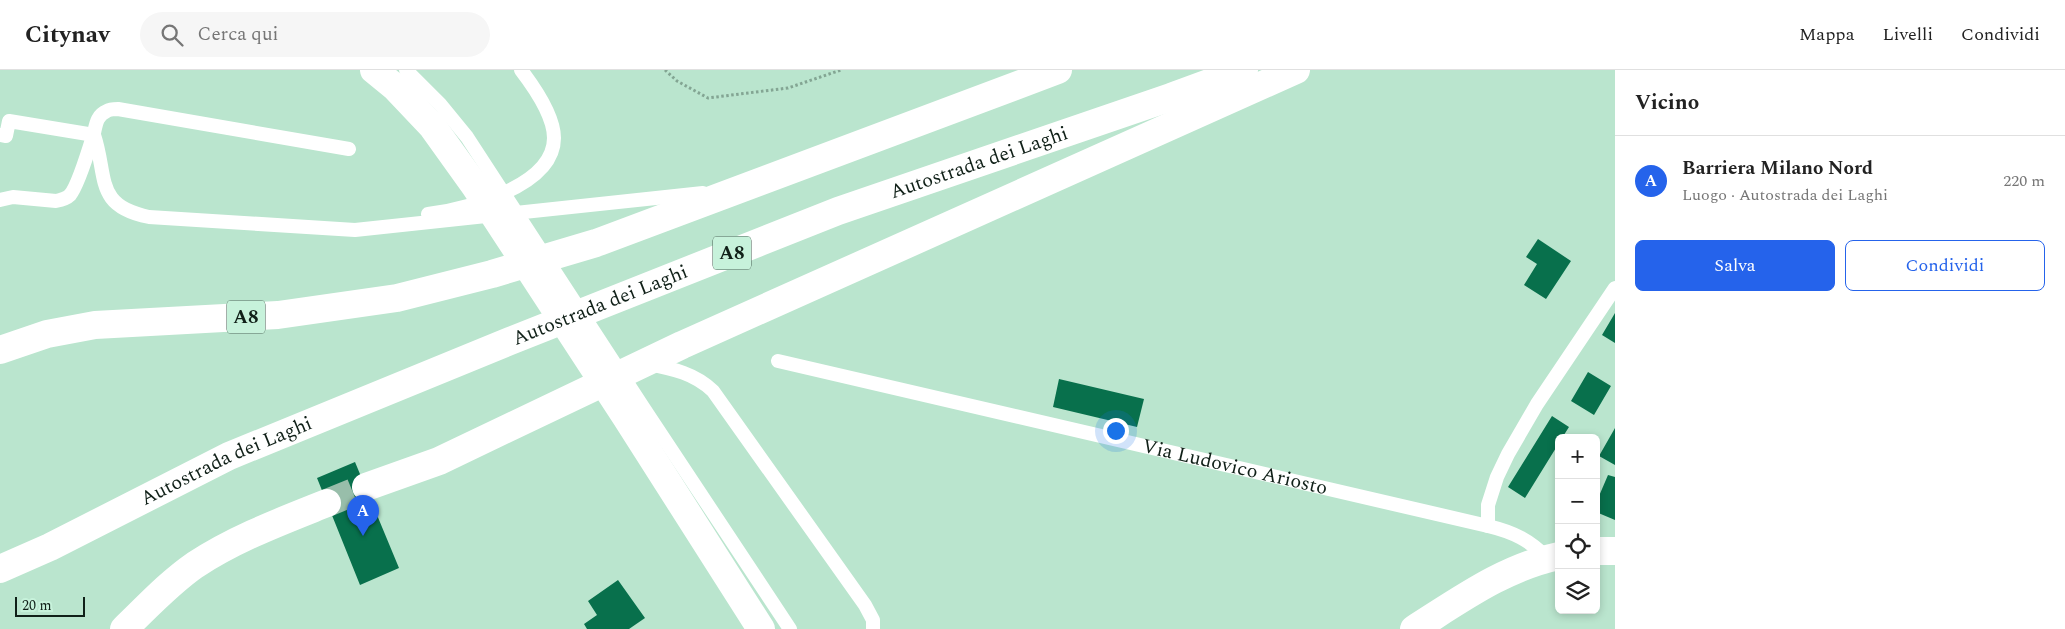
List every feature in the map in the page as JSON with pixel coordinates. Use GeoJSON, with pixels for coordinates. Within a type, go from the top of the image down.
{"type":"FeatureCollection","features":[{"type":"Feature","properties":{"kind":"main road"},"geometry":{"type":"LineString","coordinates":[[374,70],[396,88],[485,183],[634,412],[761,629]]}},
{"type":"Feature","properties":{"kind":"main road","name":"A8"},"geometry":{"type":"LineString","coordinates":[[0,350],[47,334],[95,325],[278,315],[397,298],[492,274],[596,243],[1058,70]]}},
{"type":"Feature","properties":{"kind":"main road","name":"Autostrada dei Laghi"},"geometry":{"type":"LineString","coordinates":[[0,569],[50,547],[229,456],[510,340],[838,211],[1171,97],[1244,70]]}},
{"type":"Feature","properties":{"kind":"main road"},"geometry":{"type":"LineString","coordinates":[[366,487],[439,461],[642,363],[1296,70]]}},
{"type":"Feature","properties":{"kind":"main road"},"geometry":{"type":"LineString","coordinates":[[124,629],[164,590],[194,566],[252,533],[327,503]]}},
{"type":"Feature","properties":{"kind":"main road"},"geometry":{"type":"LineString","coordinates":[[1600,550],[1615,551]]}},
{"type":"Feature","properties":{"kind":"main road","name":"Via Ludovico Ariosto"},"geometry":{"type":"LineString","coordinates":[[1414,629],[1501,577],[1553,557]]}},
{"type":"Feature","properties":{"kind":"lane"},"geometry":{"type":"LineString","coordinates":[[406,70],[440,104],[467,137],[485,183]]}},
{"type":"Feature","properties":{"kind":"lane"},"geometry":{"type":"LineString","coordinates":[[210,222],[271,224],[388,219],[440,212],[463,206],[523,184],[544,163],[553,145],[554,137],[544,104],[521,70]]}},
{"type":"Feature","properties":{"kind":"lane"},"geometry":{"type":"LineString","coordinates":[[0,200],[13,197],[56,201],[63,200],[69,196],[73,190],[99,118],[106,111],[118,109],[349,149]]}},
{"type":"Feature","properties":{"kind":"lane"},"geometry":{"type":"LineString","coordinates":[[0,135],[6,136],[9,120],[94,134]]}},
{"type":"Feature","properties":{"kind":"lane"},"geometry":{"type":"LineString","coordinates":[[94,134],[107,192],[121,208],[149,218],[355,230],[739,189]]}},
{"type":"Feature","properties":{"kind":"lane"},"geometry":{"type":"LineString","coordinates":[[1488,526],[1488,505],[1497,477],[1508,454],[1537,404],[1615,288]]}},
{"type":"Feature","properties":{"kind":"lane","name":"Via Ludovico Ariosto"},"geometry":{"type":"LineString","coordinates":[[778,361],[1508,531],[1524,538],[1553,557]]}},
{"type":"Feature","properties":{"kind":"lane"},"geometry":{"type":"LineString","coordinates":[[642,363],[671,368],[692,375],[713,391],[865,606],[873,620],[874,629]]}},
{"type":"Feature","properties":{"kind":"lane"},"geometry":{"type":"LineString","coordinates":[[634,412],[790,629]]}},
{"type":"Feature","properties":{"kind":"path"},"geometry":{"type":"LineString","coordinates":[[665,70],[677,81],[708,98],[788,88],[841,70]]}},
{"type":"Feature","properties":{"kind":"building"},"geometry":{"type":"Polygon","coordinates":[[[1538,239],[1571,261],[1546,299],[1524,285],[1537,264],[1526,257],[1538,239]]]}},
{"type":"Feature","properties":{"kind":"building"},"geometry":{"type":"Polygon","coordinates":[[[1615,313],[1615,343],[1602,335],[1615,313]]]}},
{"type":"Feature","properties":{"kind":"building"},"geometry":{"type":"Polygon","coordinates":[[[1588,372],[1611,386],[1594,415],[1571,401],[1588,372]]]}},
{"type":"Feature","properties":{"kind":"building"},"geometry":{"type":"Polygon","coordinates":[[[1059,379],[1144,399],[1137,427],[1053,407],[1059,379]]]}},
{"type":"Feature","properties":{"kind":"building"},"geometry":{"type":"Polygon","coordinates":[[[1552,416],[1569,427],[1565,434],[1555,434],[1555,449],[1525,498],[1508,487],[1552,416]]]}},
{"type":"Feature","properties":{"kind":"building"},"geometry":{"type":"Polygon","coordinates":[[[1615,428],[1615,465],[1600,457],[1615,428]]]}},
{"type":"Feature","properties":{"kind":"building"},"geometry":{"type":"Polygon","coordinates":[[[355,462],[399,568],[360,585],[317,478],[355,462]]]}},
{"type":"Feature","properties":{"kind":"building"},"geometry":{"type":"Polygon","coordinates":[[[1608,475],[1615,477],[1615,520],[1600,514],[1600,494],[1608,475]]]}},
{"type":"Feature","properties":{"kind":"building"},"geometry":{"type":"Polygon","coordinates":[[[618,580],[645,618],[629,629],[587,629],[584,624],[597,615],[588,601],[618,580]]]}},
{"type":"Feature","properties":{"kind":"tunnel"},"geometry":{"type":"LineString","coordinates":[[327,503],[366,487]]}},
{"type":"Feature","properties":{"kind":"place","name":"Barriera Milano Nord"},"geometry":{"type":"Point","coordinates":[363,536]}}]}
